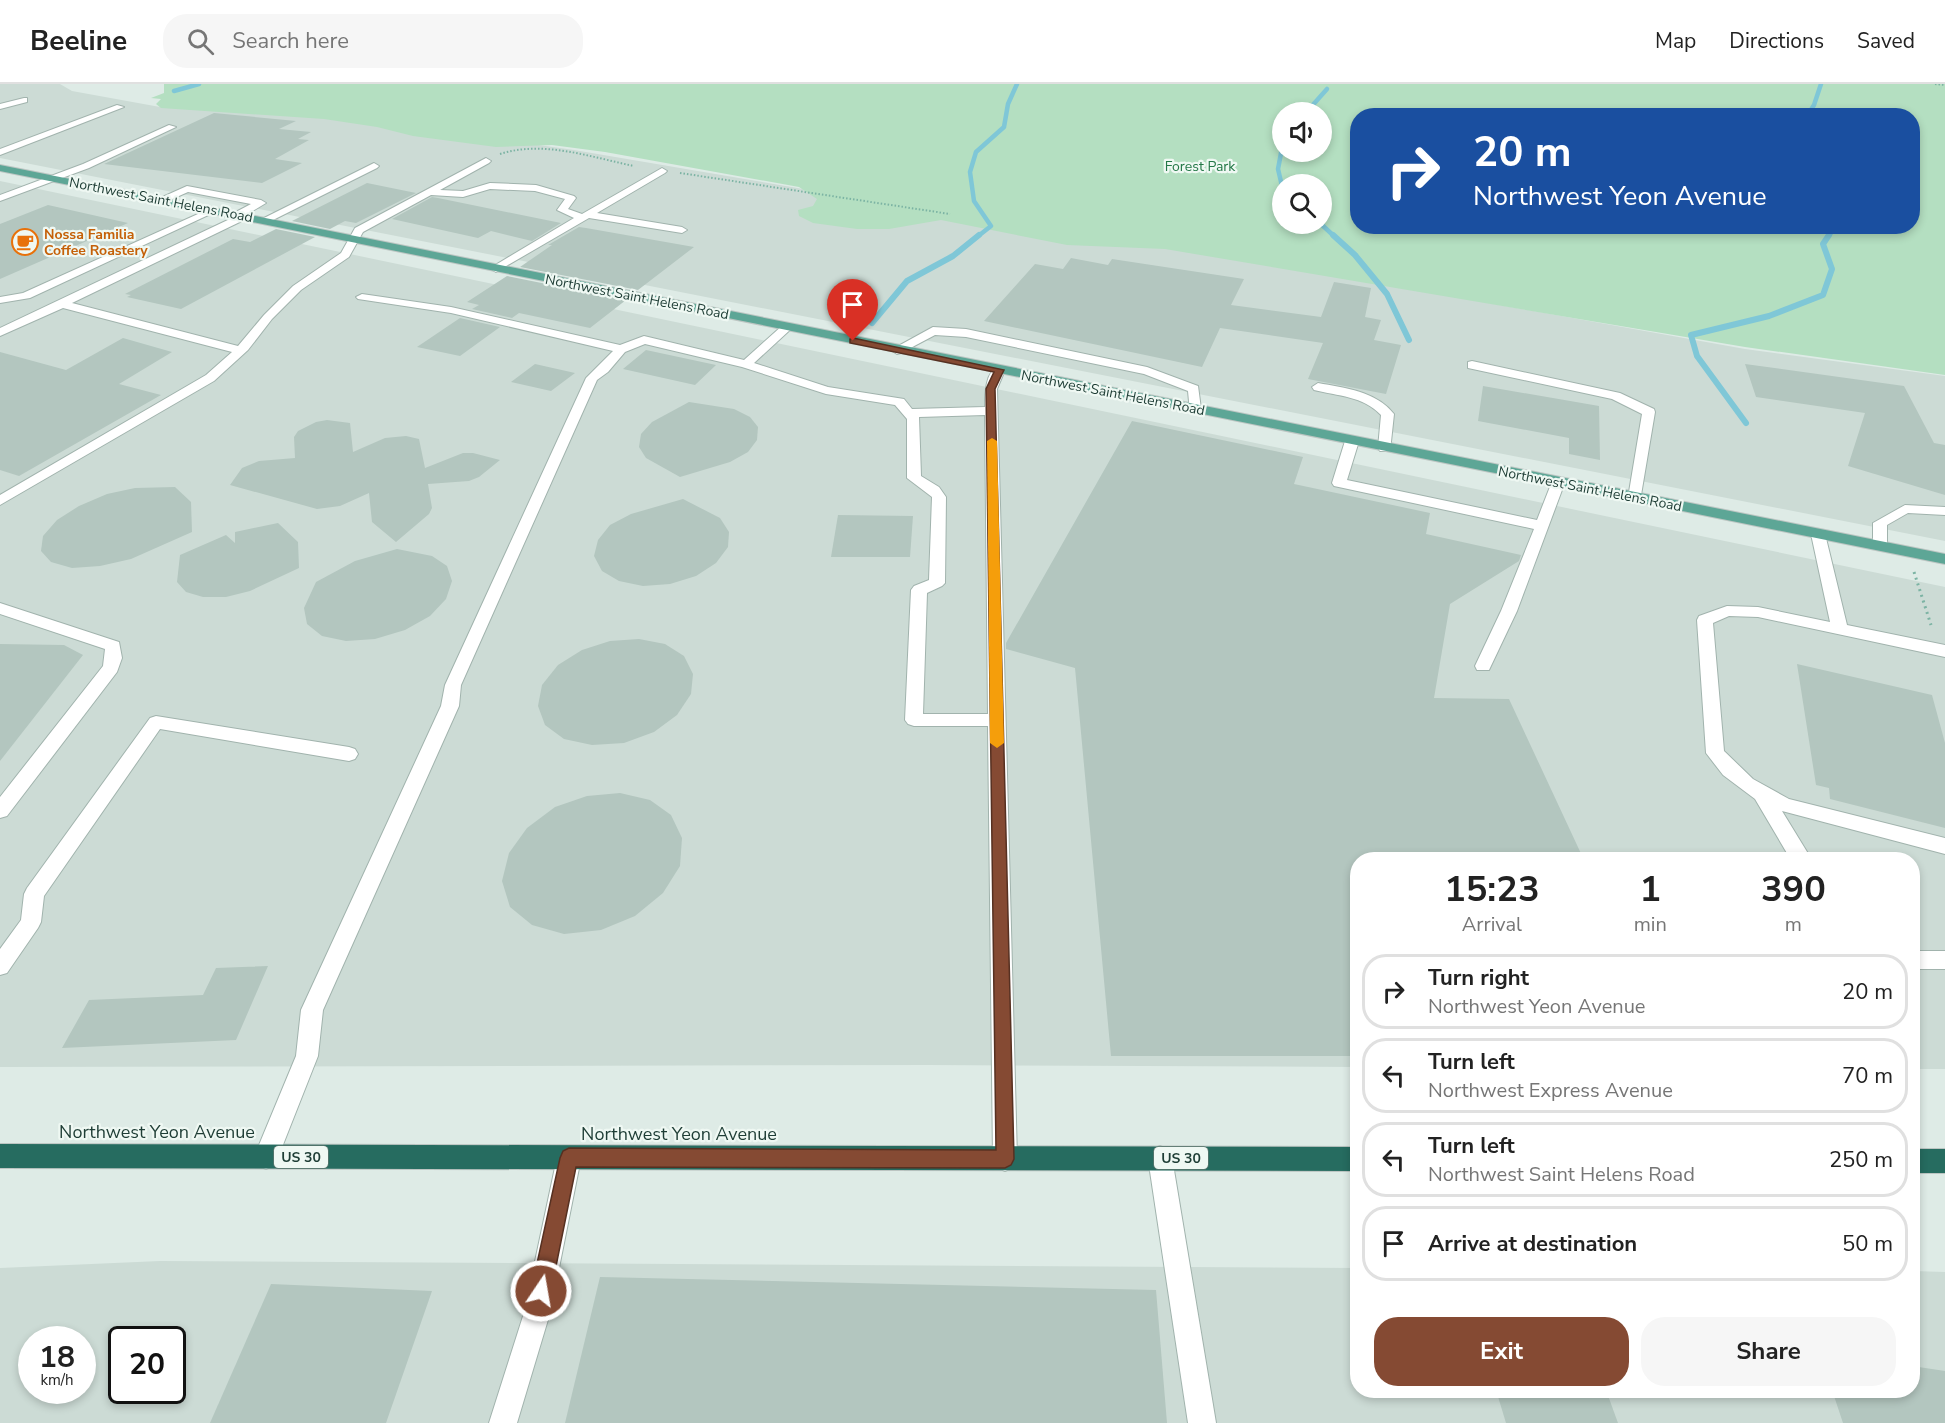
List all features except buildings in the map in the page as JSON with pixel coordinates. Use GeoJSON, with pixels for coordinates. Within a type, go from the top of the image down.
{"type":"FeatureCollection","features":[{"type":"Feature","properties":{"kind":"highway","name":"Northwest Yeon Avenue"},"geometry":{"type":"LineString","coordinates":[[0,1156],[1350,1159]]}},
{"type":"Feature","properties":{"kind":"highway"},"geometry":{"type":"LineString","coordinates":[[1920,1161],[1945,1161]]}},
{"type":"Feature","properties":{"kind":"main road","name":"Northwest Saint Helens Road"},"geometry":{"type":"LineString","coordinates":[[0,168],[1945,559]]}},
{"type":"Feature","properties":{"kind":"street"},"geometry":{"type":"LineString","coordinates":[[0,107],[24,100]]}},
{"type":"Feature","properties":{"kind":"street"},"geometry":{"type":"LineString","coordinates":[[0,152],[120,107]]}},
{"type":"Feature","properties":{"kind":"street"},"geometry":{"type":"LineString","coordinates":[[0,197],[86,166],[172,127]]}},
{"type":"Feature","properties":{"kind":"street"},"geometry":{"type":"LineString","coordinates":[[0,142],[17,146]]}},
{"type":"Feature","properties":{"kind":"street"},"geometry":{"type":"LineString","coordinates":[[0,501],[210,378],[240,350],[297,288],[345,255],[356,240],[359,230],[486,161]]}},
{"type":"Feature","properties":{"kind":"street"},"geometry":{"type":"LineString","coordinates":[[263,221],[374,166]]}},
{"type":"Feature","properties":{"kind":"street"},"geometry":{"type":"LineString","coordinates":[[496,269],[662,171]]}},
{"type":"Feature","properties":{"kind":"street"},"geometry":{"type":"LineString","coordinates":[[429,192],[463,194],[490,186],[536,188],[571,198],[562,210],[585,216],[682,230]]}},
{"type":"Feature","properties":{"kind":"street"},"geometry":{"type":"LineString","coordinates":[[0,332],[63,304],[261,203],[187,189],[161,201]]}},
{"type":"Feature","properties":{"kind":"street"},"geometry":{"type":"LineString","coordinates":[[0,300],[26,296],[212,211]]}},
{"type":"Feature","properties":{"kind":"street"},"geometry":{"type":"LineString","coordinates":[[362,297],[451,310],[621,349]]}},
{"type":"Feature","properties":{"kind":"street"},"geometry":{"type":"LineString","coordinates":[[63,304],[240,350]]}},
{"type":"Feature","properties":{"kind":"street"},"geometry":{"type":"LineString","coordinates":[[746,364],[787,327]]}},
{"type":"Feature","properties":{"kind":"street"},"geometry":{"type":"LineString","coordinates":[[897,350],[933,331],[966,333],[1147,371],[1194,389],[1195,409]]}},
{"type":"Feature","properties":{"kind":"street"},"geometry":{"type":"LineString","coordinates":[[266,1157],[307,1056],[312,1010],[450,706],[453,685],[592,378],[604,369],[621,349],[644,340],[746,364],[826,390],[899,402],[913,418],[914,478],[934,490],[939,497],[938,583],[920,590],[915,720],[996,720]]}},
{"type":"Feature","properties":{"kind":"street"},"geometry":{"type":"LineString","coordinates":[[1472,365],[1616,396],[1649,412],[1635,498]]}},
{"type":"Feature","properties":{"kind":"street"},"geometry":{"type":"LineString","coordinates":[[999,370],[991,389],[991,411],[1005,1159]]}},
{"type":"Feature","properties":{"kind":"street"},"geometry":{"type":"LineString","coordinates":[[1318,387],[1363,396],[1383,407],[1388,414],[1385,448]]}},
{"type":"Feature","properties":{"kind":"street"},"geometry":{"type":"LineString","coordinates":[[908,413],[991,411]]}},
{"type":"Feature","properties":{"kind":"street"},"geometry":{"type":"LineString","coordinates":[[1352,441],[1339,483],[1542,526]]}},
{"type":"Feature","properties":{"kind":"street"},"geometry":{"type":"LineString","coordinates":[[1483,666],[1509,611],[1558,482]]}},
{"type":"Feature","properties":{"kind":"street"},"geometry":{"type":"LineString","coordinates":[[1880,546],[1880,523],[1905,509],[1945,511]]}},
{"type":"Feature","properties":{"kind":"street"},"geometry":{"type":"LineString","coordinates":[[1818,534],[1840,629]]}},
{"type":"Feature","properties":{"kind":"street"},"geometry":{"type":"LineString","coordinates":[[0,608],[113,646],[114,658],[111,668],[0,811]]}},
{"type":"Feature","properties":{"kind":"street"},"geometry":{"type":"LineString","coordinates":[[1942,650],[1742,610],[1727,611],[1705,620],[1715,753],[1734,776],[1762,795],[1785,805],[1945,846]]}},
{"type":"Feature","properties":{"kind":"street"},"geometry":{"type":"LineString","coordinates":[[0,966],[31,922],[34,894],[156,722],[349,754]]}},
{"type":"Feature","properties":{"kind":"street"},"geometry":{"type":"LineString","coordinates":[[1762,795],[1797,852]]}},
{"type":"Feature","properties":{"kind":"street"},"geometry":{"type":"LineString","coordinates":[[1920,960],[1945,960]]}},
{"type":"Feature","properties":{"kind":"street"},"geometry":{"type":"LineString","coordinates":[[503,1423],[537,1313],[569,1158]]}},
{"type":"Feature","properties":{"kind":"street"},"geometry":{"type":"LineString","coordinates":[[1160,1158],[1202,1423]]}},
{"type":"Feature","properties":{"kind":"path"},"geometry":{"type":"LineString","coordinates":[[1935,84],[1945,85]]}},
{"type":"Feature","properties":{"kind":"path"},"geometry":{"type":"LineString","coordinates":[[486,161],[506,151],[540,149],[588,154],[662,171],[754,181],[891,208],[950,214]]}},
{"type":"Feature","properties":{"kind":"path"},"geometry":{"type":"LineString","coordinates":[[1907,552],[1942,650]]}},
{"type":"Feature","properties":{"kind":"shaded area"},"geometry":{"type":"Polygon","coordinates":[[[0,84],[60,84],[72,91],[160,107],[331,116],[574,150],[1244,259],[1745,349],[1945,376],[1945,541],[0,158],[0,84]]]}},
{"type":"Feature","properties":{"kind":"shaded area"},"geometry":{"type":"Polygon","coordinates":[[[0,181],[1945,587],[1945,1069],[1920,1069],[1920,852],[1350,852],[1350,1067],[928,1065],[0,1067],[0,181]]]}},
{"type":"Feature","properties":{"kind":"shaded area"},"geometry":{"type":"Polygon","coordinates":[[[160,1261],[1350,1268],[1350,1398],[1920,1398],[1920,1271],[1945,1272],[1945,1423],[0,1423],[0,1268],[160,1261]]]}},
{"type":"Feature","properties":{"kind":"green space","name":"Forest Park"},"geometry":{"type":"Polygon","coordinates":[[[164,84],[1945,84],[1945,375],[1745,347],[1165,249],[1067,245],[941,220],[889,229],[857,229],[813,223],[799,216],[798,210],[813,206],[817,199],[799,187],[605,152],[552,145],[496,147],[413,136],[377,127],[324,119],[161,108],[156,104],[161,99],[151,98],[164,93],[164,84]]]}},
{"type":"Feature","properties":{"kind":"waterway"},"geometry":{"type":"LineString","coordinates":[[174,91],[199,84]]}},
{"type":"Feature","properties":{"kind":"waterway"},"geometry":{"type":"LineString","coordinates":[[977,237],[991,226],[974,201],[970,172],[976,152],[1004,127],[1008,104],[1017,84]]}},
{"type":"Feature","properties":{"kind":"waterway"},"geometry":{"type":"LineString","coordinates":[[1812,108],[1821,84]]}},
{"type":"Feature","properties":{"kind":"waterway"},"geometry":{"type":"LineString","coordinates":[[1315,102],[1327,89]]}},
{"type":"Feature","properties":{"kind":"waterway"},"geometry":{"type":"LineString","coordinates":[[1279,162],[1279,174]]}},
{"type":"Feature","properties":{"kind":"waterway"},"geometry":{"type":"LineString","coordinates":[[1332,234],[1335,237]]}},
{"type":"Feature","properties":{"kind":"waterway"},"geometry":{"type":"LineString","coordinates":[[872,323],[907,281],[953,256],[979,235]]}},
{"type":"Feature","properties":{"kind":"waterway"},"geometry":{"type":"LineString","coordinates":[[1333,235],[1355,255],[1387,294],[1409,340]]}},
{"type":"Feature","properties":{"kind":"waterway"},"geometry":{"type":"LineString","coordinates":[[1746,423],[1697,356],[1691,335],[1769,316],[1823,295],[1832,269],[1823,244],[1829,235]]}},
{"type":"Feature","properties":{"kind":"slow traffic"},"geometry":{"type":"LineString","coordinates":[[992,441],[997,743]]}},
{"type":"Feature","properties":{"kind":"place","name":"Nossa Familia Coffee Roastery"},"geometry":{"type":"Point","coordinates":[25,242]}},
{"type":"Feature","properties":{"kind":"route"},"geometry":{"type":"LineString","coordinates":[[541,1291],[569,1158],[1005,1159],[991,389],[999,370],[853,341]]}}]}
